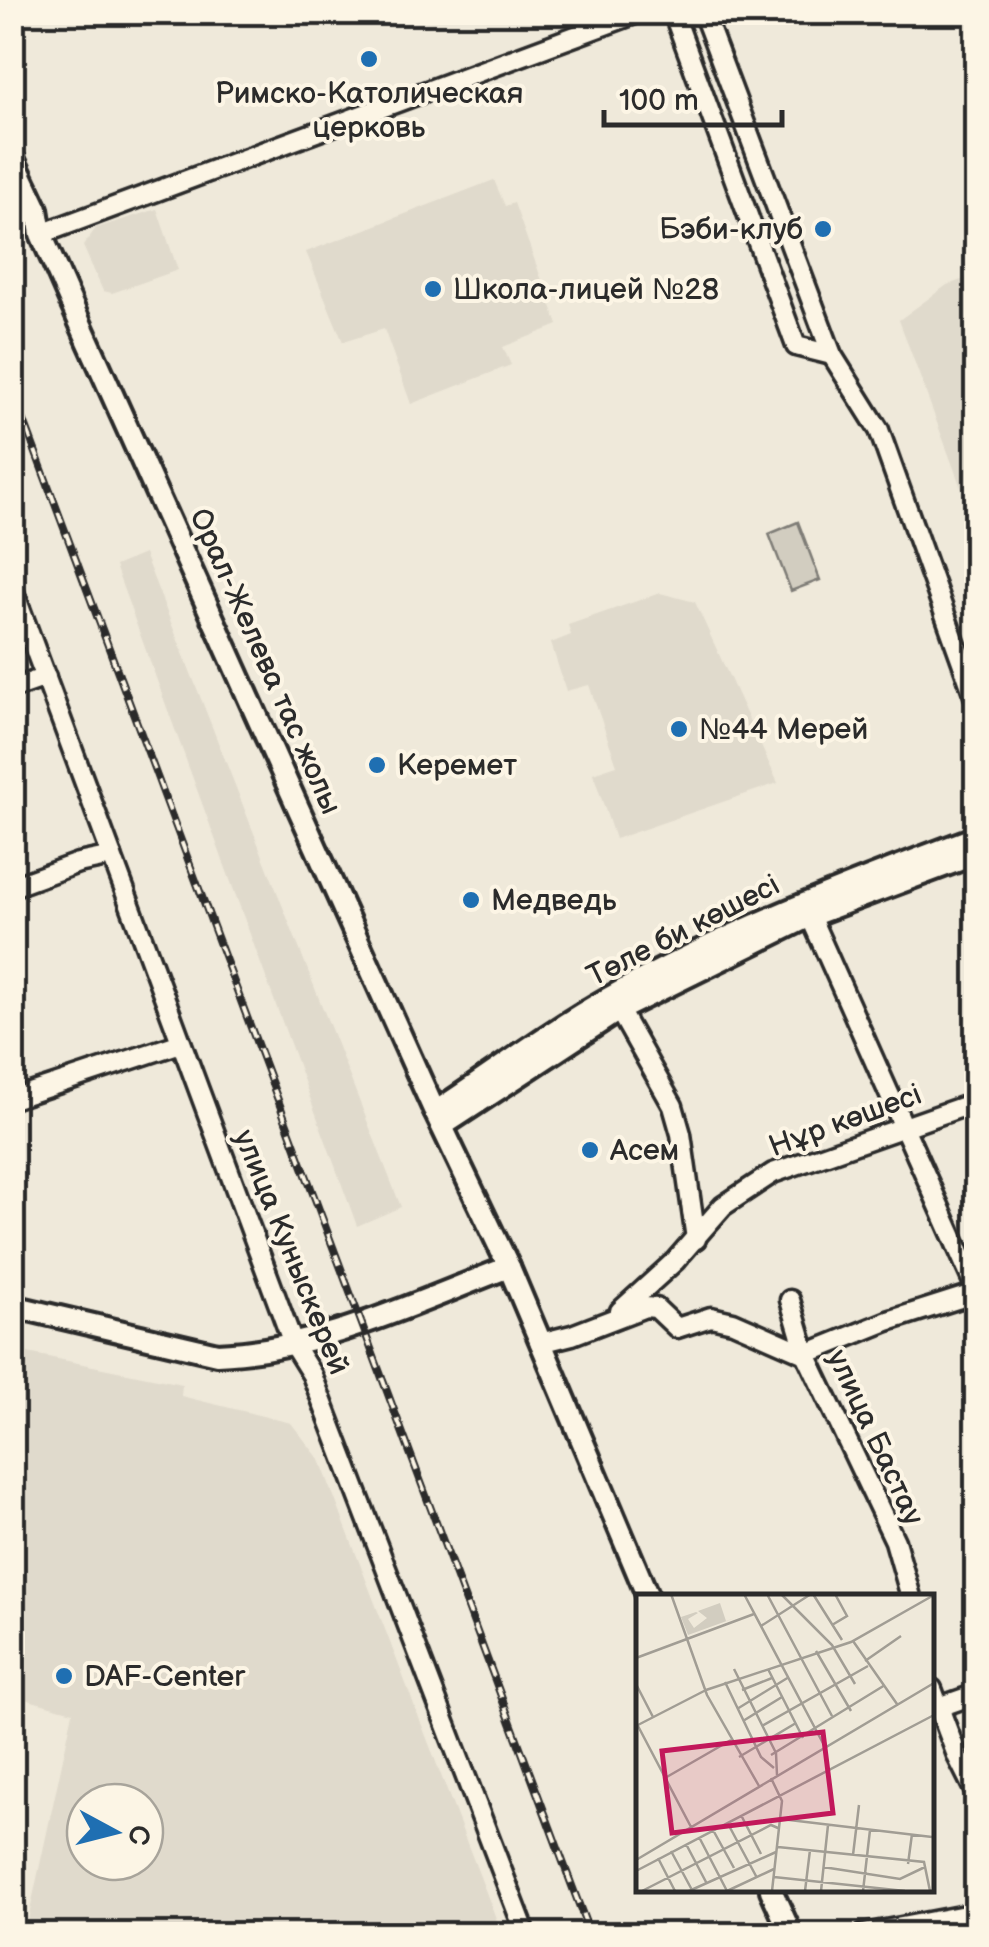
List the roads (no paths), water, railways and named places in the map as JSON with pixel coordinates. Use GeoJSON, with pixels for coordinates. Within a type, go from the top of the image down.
{"type":"FeatureCollection","features":[{"type":"Feature","properties":{"kind":"main road","name":"Орал-Желева тас жолы"},"geometry":{"type":"LineString","coordinates":[[12,156],[37,209],[41,234],[509,1267],[647,1594]]}},
{"type":"Feature","properties":{"kind":"main road","name":"Төле би көшесі"},"geometry":{"type":"LineString","coordinates":[[439,1119],[604,1000],[976,837]]}},
{"type":"Feature","properties":{"kind":"main road","name":"Төле би көшесі"},"geometry":{"type":"LineString","coordinates":[[439,1119],[619,1010],[807,909],[976,854]]}},
{"type":"Feature","properties":{"kind":"main road"},"geometry":{"type":"LineString","coordinates":[[12,1306],[217,1354],[294,1346],[509,1267]]}},
{"type":"Feature","properties":{"kind":"main road"},"geometry":{"type":"LineString","coordinates":[[772,1892],[791,1934]]}},
{"type":"Feature","properties":{"kind":"street"},"geometry":{"type":"LineString","coordinates":[[41,234],[640,12]]}},
{"type":"Feature","properties":{"kind":"street"},"geometry":{"type":"LineString","coordinates":[[674,12],[796,346],[832,355]]}},
{"type":"Feature","properties":{"kind":"street"},"geometry":{"type":"LineString","coordinates":[[703,12],[832,355],[879,430],[976,701]]}},
{"type":"Feature","properties":{"kind":"street","name":"улица Куныскерей"},"geometry":{"type":"LineString","coordinates":[[12,587],[294,1346],[312,1375],[526,1934]]}},
{"type":"Feature","properties":{"kind":"street"},"geometry":{"type":"LineString","coordinates":[[12,688],[46,677]]}},
{"type":"Feature","properties":{"kind":"street"},"geometry":{"type":"LineString","coordinates":[[12,887],[78,863],[112,856]]}},
{"type":"Feature","properties":{"kind":"street"},"geometry":{"type":"LineString","coordinates":[[540,1343],[609,1322],[644,1306],[656,1308],[677,1328],[712,1318],[733,1322],[806,1354],[888,1320],[976,1291],[807,909]]}},
{"type":"Feature","properties":{"kind":"street"},"geometry":{"type":"LineString","coordinates":[[619,1010],[673,1106],[682,1134],[696,1239]]}},
{"type":"Feature","properties":{"kind":"street"},"geometry":{"type":"LineString","coordinates":[[12,1099],[181,1043]]}},
{"type":"Feature","properties":{"kind":"street","name":"Нұр көшесі"},"geometry":{"type":"LineString","coordinates":[[609,1322],[696,1239],[724,1206],[773,1172],[976,1102]]}},
{"type":"Feature","properties":{"kind":"street","name":"улица Бастау"},"geometry":{"type":"LineString","coordinates":[[790,1300],[806,1354],[895,1541],[910,1594]]}},
{"type":"Feature","properties":{"kind":"street"},"geometry":{"type":"LineString","coordinates":[[976,1694],[935,1698],[976,1794]]}},
{"type":"Feature","properties":{"kind":"street"},"geometry":{"type":"LineString","coordinates":[[864,1934],[976,1913]]}},
{"type":"Feature","properties":{"kind":"railway"},"geometry":{"type":"LineString","coordinates":[[12,389],[590,1934]]}},
{"type":"Feature","properties":{"kind":"place","name":"Римско-Католическая церковь"},"geometry":{"type":"Point","coordinates":[369,59]}},
{"type":"Feature","properties":{"kind":"place","name":"Бэби-клуб"},"geometry":{"type":"Point","coordinates":[823,229]}},
{"type":"Feature","properties":{"kind":"place","name":"Школа-лицей №28"},"geometry":{"type":"Point","coordinates":[433,289]}},
{"type":"Feature","properties":{"kind":"place","name":"№44 Мерей"},"geometry":{"type":"Point","coordinates":[679,729]}},
{"type":"Feature","properties":{"kind":"place","name":"Керемет"},"geometry":{"type":"Point","coordinates":[377,765]}},
{"type":"Feature","properties":{"kind":"place","name":"Медведь"},"geometry":{"type":"Point","coordinates":[471,900]}},
{"type":"Feature","properties":{"kind":"place","name":"Асем"},"geometry":{"type":"Point","coordinates":[590,1150]}},
{"type":"Feature","properties":{"kind":"place","name":"DAF-Center"},"geometry":{"type":"Point","coordinates":[64,1676]}}]}
